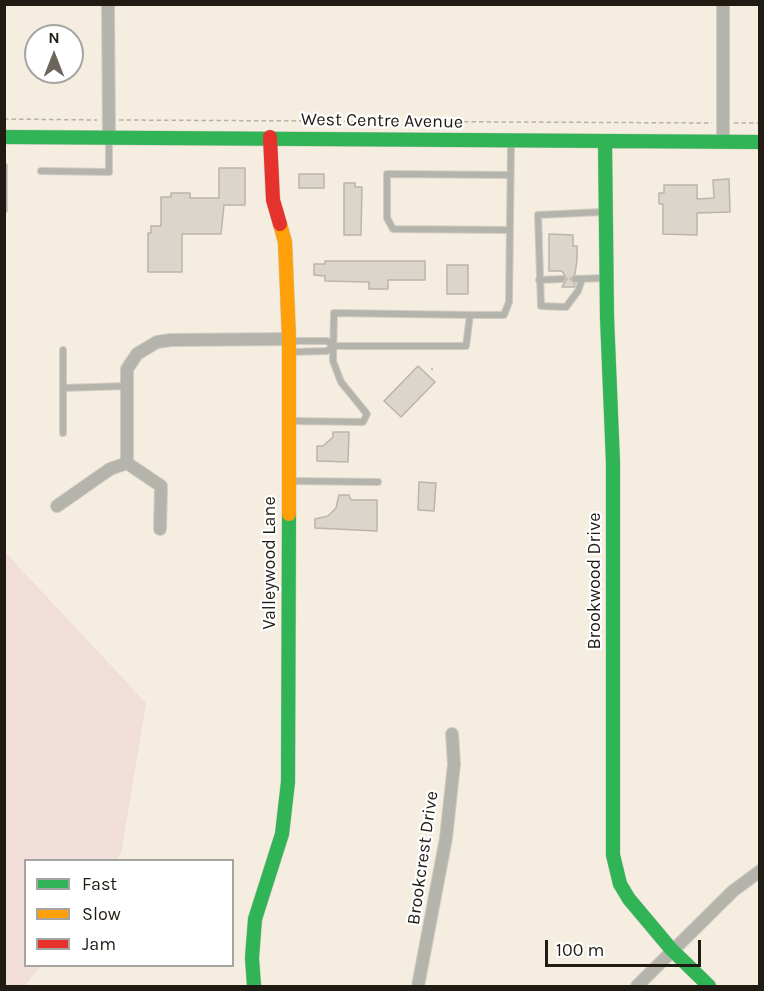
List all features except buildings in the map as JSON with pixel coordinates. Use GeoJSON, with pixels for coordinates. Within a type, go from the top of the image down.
{"type":"FeatureCollection","features":[{"type":"Feature","properties":{"kind":"street"},"geometry":{"type":"LineString","coordinates":[[108,4],[109,138]]}},
{"type":"Feature","properties":{"kind":"street"},"geometry":{"type":"LineString","coordinates":[[723,4],[723,141]]}},
{"type":"Feature","properties":{"kind":"street","name":"West Centre Avenue"},"geometry":{"type":"LineString","coordinates":[[4,137],[759,142]]}},
{"type":"Feature","properties":{"kind":"street","name":"Valleywood Lane"},"geometry":{"type":"LineString","coordinates":[[254,987],[252,958],[255,919],[282,834],[288,782],[289,344],[285,242],[273,200],[270,137]]}},
{"type":"Feature","properties":{"kind":"street","name":"Brookwood Drive"},"geometry":{"type":"LineString","coordinates":[[605,141],[613,463],[613,855],[620,884],[628,899],[671,949],[709,987]]}},
{"type":"Feature","properties":{"kind":"street"},"geometry":{"type":"LineString","coordinates":[[127,463],[127,369],[130,362],[146,347],[157,342],[289,344]]}},
{"type":"Feature","properties":{"kind":"street"},"geometry":{"type":"LineString","coordinates":[[57,506],[110,469],[127,463]]}},
{"type":"Feature","properties":{"kind":"street"},"geometry":{"type":"LineString","coordinates":[[127,463],[161,486],[160,529]]}},
{"type":"Feature","properties":{"kind":"street","name":"Brookcrest Drive"},"geometry":{"type":"LineString","coordinates":[[418,987],[446,838],[453,764],[452,734]]}},
{"type":"Feature","properties":{"kind":"street"},"geometry":{"type":"LineString","coordinates":[[637,987],[671,949],[733,891],[759,871]]}},
{"type":"Feature","properties":{"kind":"lane"},"geometry":{"type":"LineString","coordinates":[[41,171],[109,172],[109,138]]}},
{"type":"Feature","properties":{"kind":"lane"},"geometry":{"type":"LineString","coordinates":[[289,421],[363,422],[367,414],[341,382],[333,361],[334,313],[504,315],[508,311],[512,140]]}},
{"type":"Feature","properties":{"kind":"lane"},"geometry":{"type":"LineString","coordinates":[[4,166],[4,210]]}},
{"type":"Feature","properties":{"kind":"lane"},"geometry":{"type":"LineString","coordinates":[[510,175],[387,174],[387,218],[393,229],[510,230]]}},
{"type":"Feature","properties":{"kind":"lane"},"geometry":{"type":"LineString","coordinates":[[606,212],[538,215],[541,306],[566,307],[578,291],[578,279],[607,278]]}},
{"type":"Feature","properties":{"kind":"lane"},"geometry":{"type":"LineString","coordinates":[[539,280],[562,279]]}},
{"type":"Feature","properties":{"kind":"lane"},"geometry":{"type":"LineString","coordinates":[[289,344],[327,341],[334,346],[466,346],[469,338],[470,315]]}},
{"type":"Feature","properties":{"kind":"lane"},"geometry":{"type":"LineString","coordinates":[[289,344],[327,351],[334,346]]}},
{"type":"Feature","properties":{"kind":"lane"},"geometry":{"type":"LineString","coordinates":[[63,350],[63,433]]}},
{"type":"Feature","properties":{"kind":"lane"},"geometry":{"type":"LineString","coordinates":[[63,387],[127,386]]}},
{"type":"Feature","properties":{"kind":"lane"},"geometry":{"type":"LineString","coordinates":[[289,481],[378,482]]}},
{"type":"Feature","properties":{"kind":"path"},"geometry":{"type":"LineString","coordinates":[[4,119],[759,123]]}},
{"type":"Feature","properties":{"kind":"shaded area"},"geometry":{"type":"Polygon","coordinates":[[[5,552],[146,703],[121,853],[117,859],[24,859],[24,967],[39,967],[25,986],[4,986],[5,552]]]}},
{"type":"Feature","properties":{"kind":"traffic: fast"},"geometry":{"type":"LineString","coordinates":[[4,137],[760,142]]}},
{"type":"Feature","properties":{"kind":"traffic: fast"},"geometry":{"type":"LineString","coordinates":[[605,141],[607,317],[613,463],[613,855],[620,884],[629,899],[671,949],[709,986]]}},
{"type":"Feature","properties":{"kind":"traffic: fast"},"geometry":{"type":"LineString","coordinates":[[254,986],[252,958],[255,919],[282,834],[288,782],[289,514]]}},
{"type":"Feature","properties":{"kind":"traffic: slow"},"geometry":{"type":"LineString","coordinates":[[280,224],[285,242],[289,339],[289,514]]}},
{"type":"Feature","properties":{"kind":"traffic: jam"},"geometry":{"type":"LineString","coordinates":[[270,137],[273,200],[280,224]]}}]}
